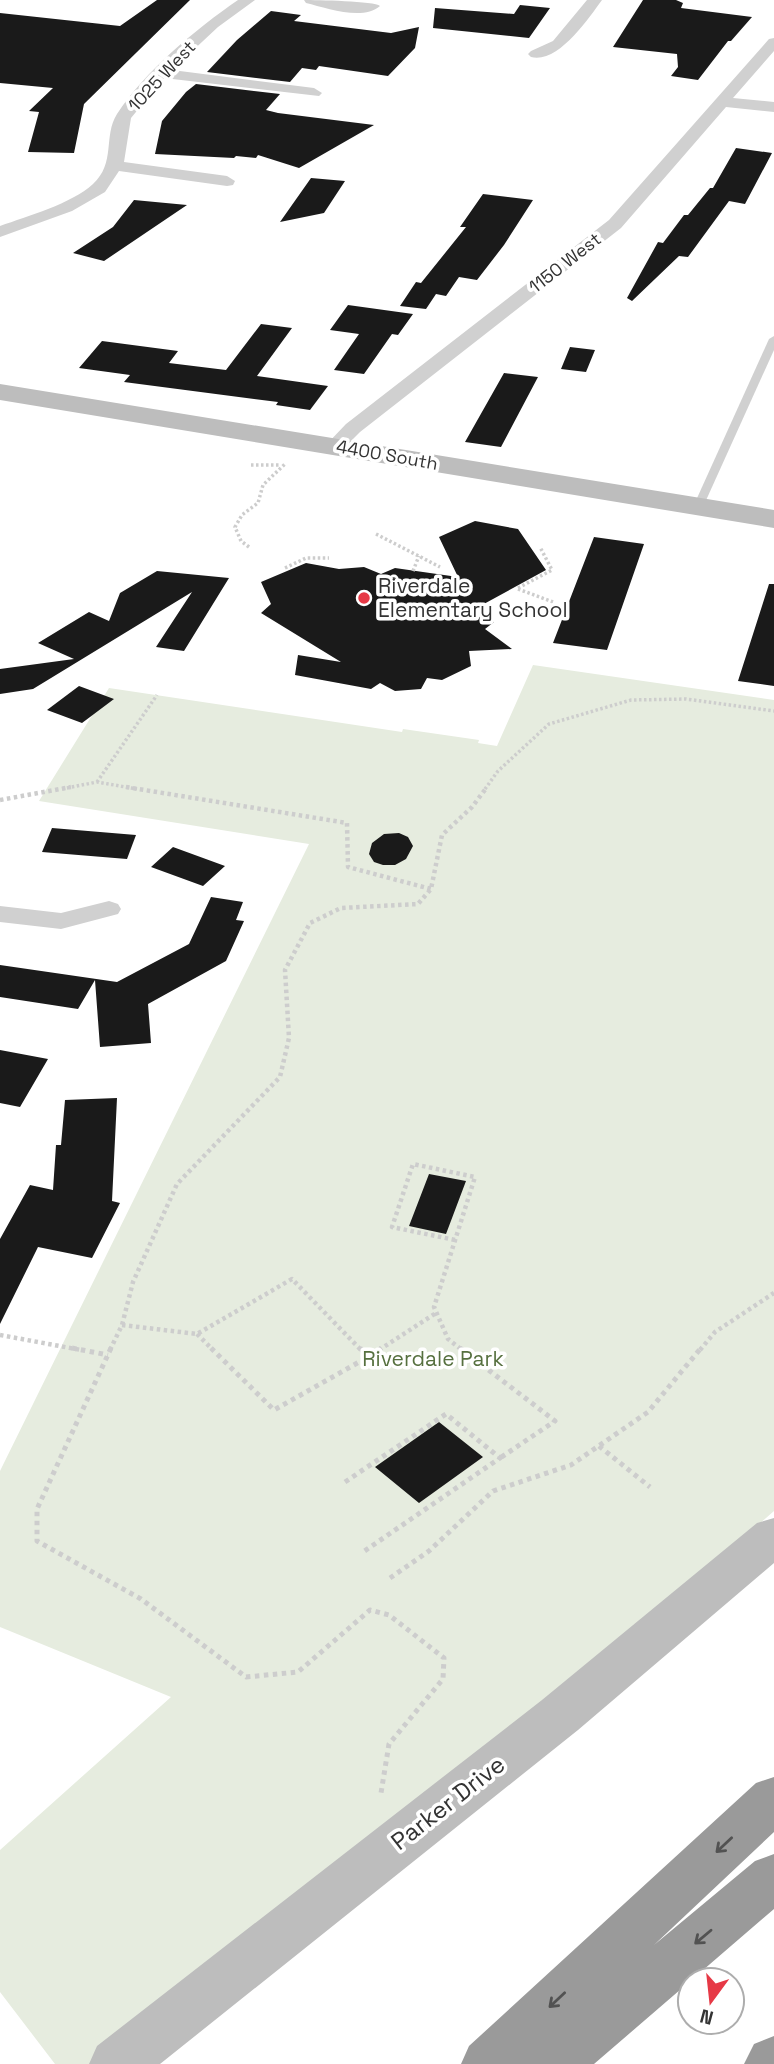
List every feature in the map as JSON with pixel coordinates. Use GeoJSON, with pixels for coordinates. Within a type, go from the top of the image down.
{"type":"FeatureCollection","features":[{"type":"Feature","properties":{"kind":"highway"},"geometry":{"type":"LineString","coordinates":[[489,2064],[774,1799]]}},
{"type":"Feature","properties":{"kind":"highway"},"geometry":{"type":"LineString","coordinates":[[553,2064],[774,1877]]}},
{"type":"Feature","properties":{"kind":"street","name":"1025 West"},"geometry":{"type":"LineString","coordinates":[[115,166],[123,117],[160,73],[213,24],[247,0]]}},
{"type":"Feature","properties":{"kind":"street"},"geometry":{"type":"LineString","coordinates":[[311,0],[346,8],[373,6]]}},
{"type":"Feature","properties":{"kind":"street"},"geometry":{"type":"LineString","coordinates":[[536,54],[558,44],[595,0]]}},
{"type":"Feature","properties":{"kind":"street","name":"1150 West"},"geometry":{"type":"LineString","coordinates":[[334,446],[353,428],[615,224],[771,46]]}},
{"type":"Feature","properties":{"kind":"street"},"geometry":{"type":"LineString","coordinates":[[160,73],[314,93]]}},
{"type":"Feature","properties":{"kind":"street"},"geometry":{"type":"LineString","coordinates":[[723,102],[774,107]]}},
{"type":"Feature","properties":{"kind":"street"},"geometry":{"type":"LineString","coordinates":[[0,232],[66,207],[99,188],[115,166],[227,181]]}},
{"type":"Feature","properties":{"kind":"street","name":"4400 South"},"geometry":{"type":"LineString","coordinates":[[0,392],[774,519]]}},
{"type":"Feature","properties":{"kind":"street"},"geometry":{"type":"LineString","coordinates":[[0,914],[61,921],[109,909]]}},
{"type":"Feature","properties":{"kind":"street","name":"Parker Drive"},"geometry":{"type":"LineString","coordinates":[[117,2064],[560,1715],[774,1536]]}},
{"type":"Feature","properties":{"kind":"lane"},"geometry":{"type":"LineString","coordinates":[[698,507],[774,339]]}},
{"type":"Feature","properties":{"kind":"path"},"geometry":{"type":"LineString","coordinates":[[250,547],[241,541],[235,527],[242,515],[258,503],[263,485],[280,466],[289,462]]}},
{"type":"Feature","properties":{"kind":"path"},"geometry":{"type":"LineString","coordinates":[[251,465],[280,466]]}},
{"type":"Feature","properties":{"kind":"path"},"geometry":{"type":"LineString","coordinates":[[376,534],[440,567]]}},
{"type":"Feature","properties":{"kind":"path"},"geometry":{"type":"LineString","coordinates":[[540,547],[552,570],[518,588],[553,602]]}},
{"type":"Feature","properties":{"kind":"path"},"geometry":{"type":"LineString","coordinates":[[285,568],[316,556],[329,558]]}},
{"type":"Feature","properties":{"kind":"path"},"geometry":{"type":"LineString","coordinates":[[413,571],[419,556]]}},
{"type":"Feature","properties":{"kind":"path"},"geometry":{"type":"LineString","coordinates":[[97,782],[157,695]]}},
{"type":"Feature","properties":{"kind":"path"},"geometry":{"type":"LineString","coordinates":[[381,1793],[389,1744],[443,1679],[444,1658],[389,1615],[370,1610],[298,1672],[246,1677],[141,1599],[37,1541],[37,1509],[122,1325],[133,1282],[177,1184],[280,1077],[289,1038],[285,970],[310,923],[341,908],[418,904],[431,889],[442,835],[472,807],[498,771],[549,724],[631,700],[686,699],[774,711]]}},
{"type":"Feature","properties":{"kind":"path"},"geometry":{"type":"LineString","coordinates":[[0,800],[97,782],[346,823],[348,867],[431,889]]}},
{"type":"Feature","properties":{"kind":"path"},"geometry":{"type":"LineString","coordinates":[[363,1552],[555,1421],[448,1339],[434,1307],[475,1177],[413,1164],[392,1227],[455,1240]]}},
{"type":"Feature","properties":{"kind":"path"},"geometry":{"type":"LineString","coordinates":[[122,1325],[197,1334],[292,1279],[368,1357]]}},
{"type":"Feature","properties":{"kind":"path"},"geometry":{"type":"LineString","coordinates":[[390,1578],[429,1551],[493,1491],[571,1465],[648,1412],[715,1332],[774,1293]]}},
{"type":"Feature","properties":{"kind":"path"},"geometry":{"type":"LineString","coordinates":[[197,1334],[274,1410],[368,1357],[436,1313]]}},
{"type":"Feature","properties":{"kind":"path"},"geometry":{"type":"LineString","coordinates":[[0,1335],[108,1355]]}},
{"type":"Feature","properties":{"kind":"path"},"geometry":{"type":"LineString","coordinates":[[345,1482],[446,1414],[500,1458]]}},
{"type":"Feature","properties":{"kind":"path"},"geometry":{"type":"LineString","coordinates":[[598,1446],[650,1487]]}},
{"type":"Feature","properties":{"kind":"green space","name":"Riverdale Park"},"geometry":{"type":"Polygon","coordinates":[[[533,665],[774,700],[774,1511],[425,1817],[125,2064],[55,2064],[0,1992],[0,1850],[171,1697],[0,1627],[0,1471],[309,844],[39,801],[109,688],[402,732],[403,729],[479,740],[478,743],[497,746],[533,665]]]}},
{"type":"Feature","properties":{"kind":"building"},"geometry":{"type":"Polygon","coordinates":[[[157,0],[190,0],[84,104],[74,153],[28,152],[39,112],[29,111],[53,88],[0,83],[0,13],[120,26],[157,0]]]}},
{"type":"Feature","properties":{"kind":"building"},"geometry":{"type":"Polygon","coordinates":[[[643,0],[676,0],[683,3],[681,8],[752,17],[731,41],[728,41],[698,80],[671,76],[678,67],[677,54],[613,47],[643,0]]]}},
{"type":"Feature","properties":{"kind":"building"},"geometry":{"type":"Polygon","coordinates":[[[520,5],[550,8],[529,38],[433,28],[435,8],[514,14],[520,5]]]}},
{"type":"Feature","properties":{"kind":"building"},"geometry":{"type":"Polygon","coordinates":[[[271,11],[301,15],[294,21],[391,33],[419,27],[415,48],[388,76],[319,66],[316,70],[302,68],[290,82],[207,72],[237,40],[271,11]]]}},
{"type":"Feature","properties":{"kind":"building"},"geometry":{"type":"Polygon","coordinates":[[[196,84],[280,94],[266,110],[278,113],[374,125],[299,168],[258,155],[256,158],[234,158],[155,154],[162,121],[196,84]]]}},
{"type":"Feature","properties":{"kind":"building"},"geometry":{"type":"Polygon","coordinates":[[[736,148],[772,153],[745,204],[729,201],[688,257],[679,256],[632,301],[627,298],[658,242],[663,243],[684,215],[688,215],[710,188],[713,188],[736,148]]]}},
{"type":"Feature","properties":{"kind":"building"},"geometry":{"type":"Polygon","coordinates":[[[311,178],[345,181],[324,213],[280,222],[311,178]]]}},
{"type":"Feature","properties":{"kind":"building"},"geometry":{"type":"Polygon","coordinates":[[[483,194],[533,200],[477,280],[459,277],[446,296],[436,294],[426,309],[400,306],[416,282],[421,283],[466,227],[460,227],[483,194]]]}},
{"type":"Feature","properties":{"kind":"building"},"geometry":{"type":"Polygon","coordinates":[[[134,200],[187,205],[104,261],[73,253],[113,227],[134,200]]]}},
{"type":"Feature","properties":{"kind":"building"},"geometry":{"type":"Polygon","coordinates":[[[348,305],[413,314],[398,335],[392,334],[364,374],[334,370],[359,334],[330,330],[348,305]]]}},
{"type":"Feature","properties":{"kind":"building"},"geometry":{"type":"Polygon","coordinates":[[[261,324],[292,328],[257,376],[328,386],[310,410],[276,405],[278,402],[124,382],[130,375],[79,368],[102,341],[178,351],[169,363],[226,370],[261,324]]]}},
{"type":"Feature","properties":{"kind":"building"},"geometry":{"type":"Polygon","coordinates":[[[570,347],[595,350],[586,372],[561,369],[570,347]]]}},
{"type":"Feature","properties":{"kind":"building"},"geometry":{"type":"Polygon","coordinates":[[[504,373],[538,377],[501,447],[465,442],[504,373]]]}},
{"type":"Feature","properties":{"kind":"building"},"geometry":{"type":"Polygon","coordinates":[[[475,521],[518,529],[546,570],[482,605],[494,622],[485,629],[512,649],[469,651],[471,666],[442,680],[427,678],[421,689],[395,691],[380,683],[371,689],[295,675],[298,655],[341,662],[261,613],[271,604],[261,582],[306,563],[339,569],[364,567],[381,574],[395,568],[458,577],[439,537],[475,521]]]}},
{"type":"Feature","properties":{"kind":"building"},"geometry":{"type":"Polygon","coordinates":[[[594,537],[644,544],[607,650],[553,643],[594,537]]]}},
{"type":"Feature","properties":{"kind":"building"},"geometry":{"type":"Polygon","coordinates":[[[157,571],[229,578],[184,651],[156,647],[192,592],[33,689],[0,694],[0,669],[74,659],[38,643],[89,612],[109,621],[120,593],[157,571]]]}},
{"type":"Feature","properties":{"kind":"building"},"geometry":{"type":"Polygon","coordinates":[[[769,584],[774,584],[774,686],[738,681],[769,584]]]}},
{"type":"Feature","properties":{"kind":"building"},"geometry":{"type":"Polygon","coordinates":[[[79,686],[114,699],[82,723],[47,710],[79,686]]]}},
{"type":"Feature","properties":{"kind":"building"},"geometry":{"type":"Polygon","coordinates":[[[52,828],[136,835],[127,859],[42,852],[52,828]]]}},
{"type":"Feature","properties":{"kind":"building"},"geometry":{"type":"Polygon","coordinates":[[[399,833],[408,837],[413,846],[406,859],[395,865],[374,862],[369,854],[372,843],[384,834],[399,833]]]}},
{"type":"Feature","properties":{"kind":"building"},"geometry":{"type":"Polygon","coordinates":[[[173,847],[225,866],[203,886],[151,867],[173,847]]]}},
{"type":"Feature","properties":{"kind":"building"},"geometry":{"type":"Polygon","coordinates":[[[211,897],[243,902],[236,920],[244,921],[226,961],[148,1004],[151,1043],[100,1047],[95,980],[78,1009],[0,997],[0,965],[117,982],[189,944],[211,897]]]}},
{"type":"Feature","properties":{"kind":"building"},"geometry":{"type":"Polygon","coordinates":[[[0,1050],[48,1059],[20,1107],[0,1103],[0,1050]]]}},
{"type":"Feature","properties":{"kind":"building"},"geometry":{"type":"Polygon","coordinates":[[[117,1098],[112,1201],[120,1203],[92,1258],[38,1247],[0,1324],[0,1239],[30,1185],[53,1190],[56,1145],[61,1145],[65,1100],[117,1098]]]}},
{"type":"Feature","properties":{"kind":"building"},"geometry":{"type":"Polygon","coordinates":[[[429,1174],[466,1181],[446,1234],[409,1226],[429,1174]]]}},
{"type":"Feature","properties":{"kind":"building"},"geometry":{"type":"Polygon","coordinates":[[[439,1422],[483,1457],[419,1503],[375,1467],[439,1422]]]}},
{"type":"Feature","properties":{"kind":"place","name":"Riverdale Elementary School"},"geometry":{"type":"Point","coordinates":[364,598]}}]}
